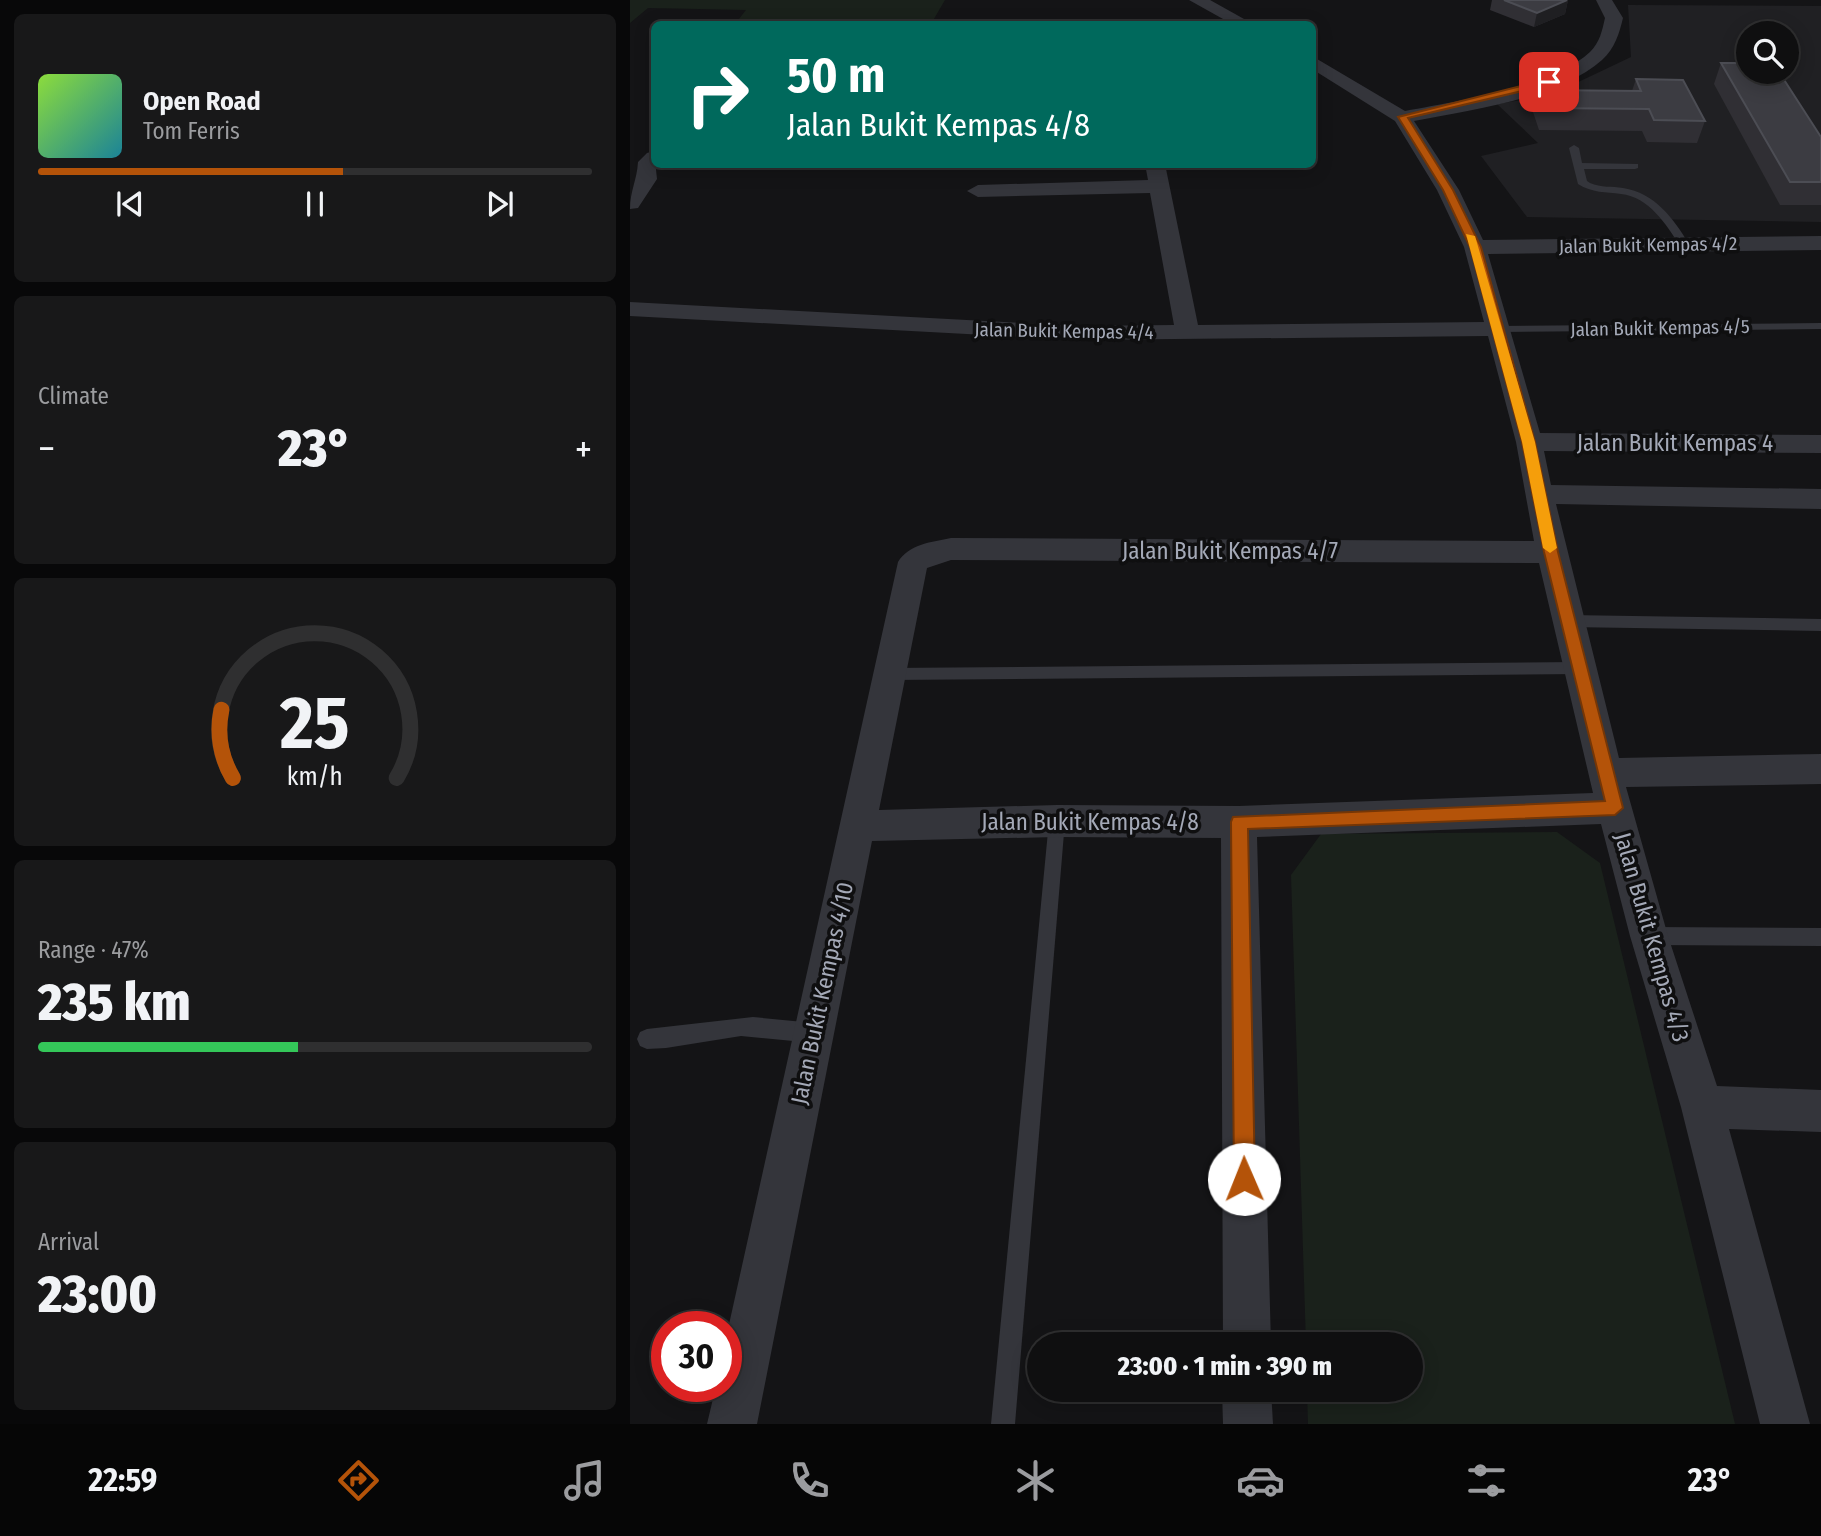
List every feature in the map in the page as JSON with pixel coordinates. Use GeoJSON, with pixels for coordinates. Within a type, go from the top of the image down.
{"type":"FeatureCollection","features":[{"type":"Feature","properties":{"kind":"street"},"geometry":{"type":"LineString","coordinates":[[1197,0],[1238,21]]}},
{"type":"Feature","properties":{"kind":"street"},"geometry":{"type":"LineString","coordinates":[[1402,117],[1533,88],[1566,76],[1595,55],[1609,40],[1614,18],[1604,0]]}},
{"type":"Feature","properties":{"kind":"street","name":"Jalan Bukit Kempas 4/3"},"geometry":{"type":"LineString","coordinates":[[1316,63],[1402,117],[1448,190],[1475,247],[1528,442],[1551,552],[1605,773],[1649,936],[1702,1107],[1786,1424]]}},
{"type":"Feature","properties":{"kind":"street"},"geometry":{"type":"LineString","coordinates":[[630,203],[647,179],[648,162],[651,160]]}},
{"type":"Feature","properties":{"kind":"street"},"geometry":{"type":"LineString","coordinates":[[978,191],[1157,175],[1188,334]]}},
{"type":"Feature","properties":{"kind":"street","name":"Jalan Bukit Kempas 4/2"},"geometry":{"type":"LineString","coordinates":[[1475,247],[1821,243]]}},
{"type":"Feature","properties":{"kind":"street","name":"Jalan Bukit Kempas 4/4"},"geometry":{"type":"LineString","coordinates":[[630,309],[998,331],[1188,334],[1498,329]]}},
{"type":"Feature","properties":{"kind":"street","name":"Jalan Bukit Kempas 4"},"geometry":{"type":"LineString","coordinates":[[1528,442],[1821,444]]}},
{"type":"Feature","properties":{"kind":"street"},"geometry":{"type":"LineString","coordinates":[[1539,494],[1821,499]]}},
{"type":"Feature","properties":{"kind":"street","name":"Jalan Bukit Kempas 4/7"},"geometry":{"type":"LineString","coordinates":[[913,562],[928,553],[951,550],[1551,552]]}},
{"type":"Feature","properties":{"kind":"street","name":"Jalan Bukit Kempas 4/10"},"geometry":{"type":"LineString","coordinates":[[732,1424],[913,562]]}},
{"type":"Feature","properties":{"kind":"street"},"geometry":{"type":"LineString","coordinates":[[1605,773],[1821,769]]}},
{"type":"Feature","properties":{"kind":"street","name":"Jalan Bukit Kempas 4/8"},"geometry":{"type":"LineString","coordinates":[[858,826],[1057,821],[1239,822],[1615,808]]}},
{"type":"Feature","properties":{"kind":"street"},"geometry":{"type":"LineString","coordinates":[[1239,822],[1247,1332]]}},
{"type":"Feature","properties":{"kind":"street"},"geometry":{"type":"LineString","coordinates":[[1702,1107],[1821,1111]]}},
{"type":"Feature","properties":{"kind":"street"},"geometry":{"type":"LineString","coordinates":[[1247,1402],[1248,1424]]}},
{"type":"Feature","properties":{"kind":"lane"},"geometry":{"type":"LineString","coordinates":[[1574,148],[1580,179],[1586,186],[1635,194],[1668,216],[1684,244]]}},
{"type":"Feature","properties":{"kind":"lane"},"geometry":{"type":"LineString","coordinates":[[1578,166],[1635,166]]}},
{"type":"Feature","properties":{"kind":"lane","name":"Jalan Bukit Kempas 4/5"},"geometry":{"type":"LineString","coordinates":[[1498,329],[1821,327]]}},
{"type":"Feature","properties":{"kind":"lane"},"geometry":{"type":"LineString","coordinates":[[1568,621],[1821,625]]}},
{"type":"Feature","properties":{"kind":"lane"},"geometry":{"type":"LineString","coordinates":[[889,674],[1579,668]]}},
{"type":"Feature","properties":{"kind":"lane"},"geometry":{"type":"LineString","coordinates":[[1003,1424],[1057,821]]}},
{"type":"Feature","properties":{"kind":"lane"},"geometry":{"type":"LineString","coordinates":[[1649,936],[1821,937]]}},
{"type":"Feature","properties":{"kind":"lane"},"geometry":{"type":"LineString","coordinates":[[647,1039],[674,1040],[716,1028],[762,1025],[814,1033]]}},
{"type":"Feature","properties":{"kind":"shaded area"},"geometry":{"type":"Polygon","coordinates":[[[630,0],[945,0],[933,21],[737,21],[746,10],[648,8],[630,23],[630,0]]]}},
{"type":"Feature","properties":{"kind":"shaded area"},"geometry":{"type":"Polygon","coordinates":[[[1628,5],[1821,6],[1821,222],[1527,217],[1481,156],[1538,143],[1497,104],[1551,95],[1631,57],[1628,5]]]}},
{"type":"Feature","properties":{"kind":"shaded area"},"geometry":{"type":"Polygon","coordinates":[[[1557,832],[1600,863],[1735,1424],[1308,1424],[1307,1402],[1423,1402],[1423,1332],[1306,1332],[1291,875],[1321,834],[1557,832]]]}},
{"type":"Feature","properties":{"kind":"building"},"geometry":{"type":"Polygon","coordinates":[[[1504,0],[1567,0],[1537,13],[1504,0]]]}},
{"type":"Feature","properties":{"kind":"building"},"geometry":{"type":"Polygon","coordinates":[[[1721,63],[1736,63],[1736,84],[1787,84],[1821,137],[1821,182],[1790,182],[1721,63]]]}},
{"type":"Feature","properties":{"kind":"building"},"geometry":{"type":"Polygon","coordinates":[[[1636,79],[1683,80],[1705,121],[1654,120],[1649,109],[1544,108],[1538,90],[1641,91],[1636,79]]]}},
{"type":"Feature","properties":{"kind":"slow traffic"},"geometry":{"type":"LineString","coordinates":[[1470,236],[1528,442],[1550,548]]}},
{"type":"Feature","properties":{"kind":"route"},"geometry":{"type":"LineString","coordinates":[[1244,1179],[1239,822],[1615,808],[1551,552],[1528,442],[1475,247],[1448,190],[1402,117],[1533,88],[1549,82]]}}]}
